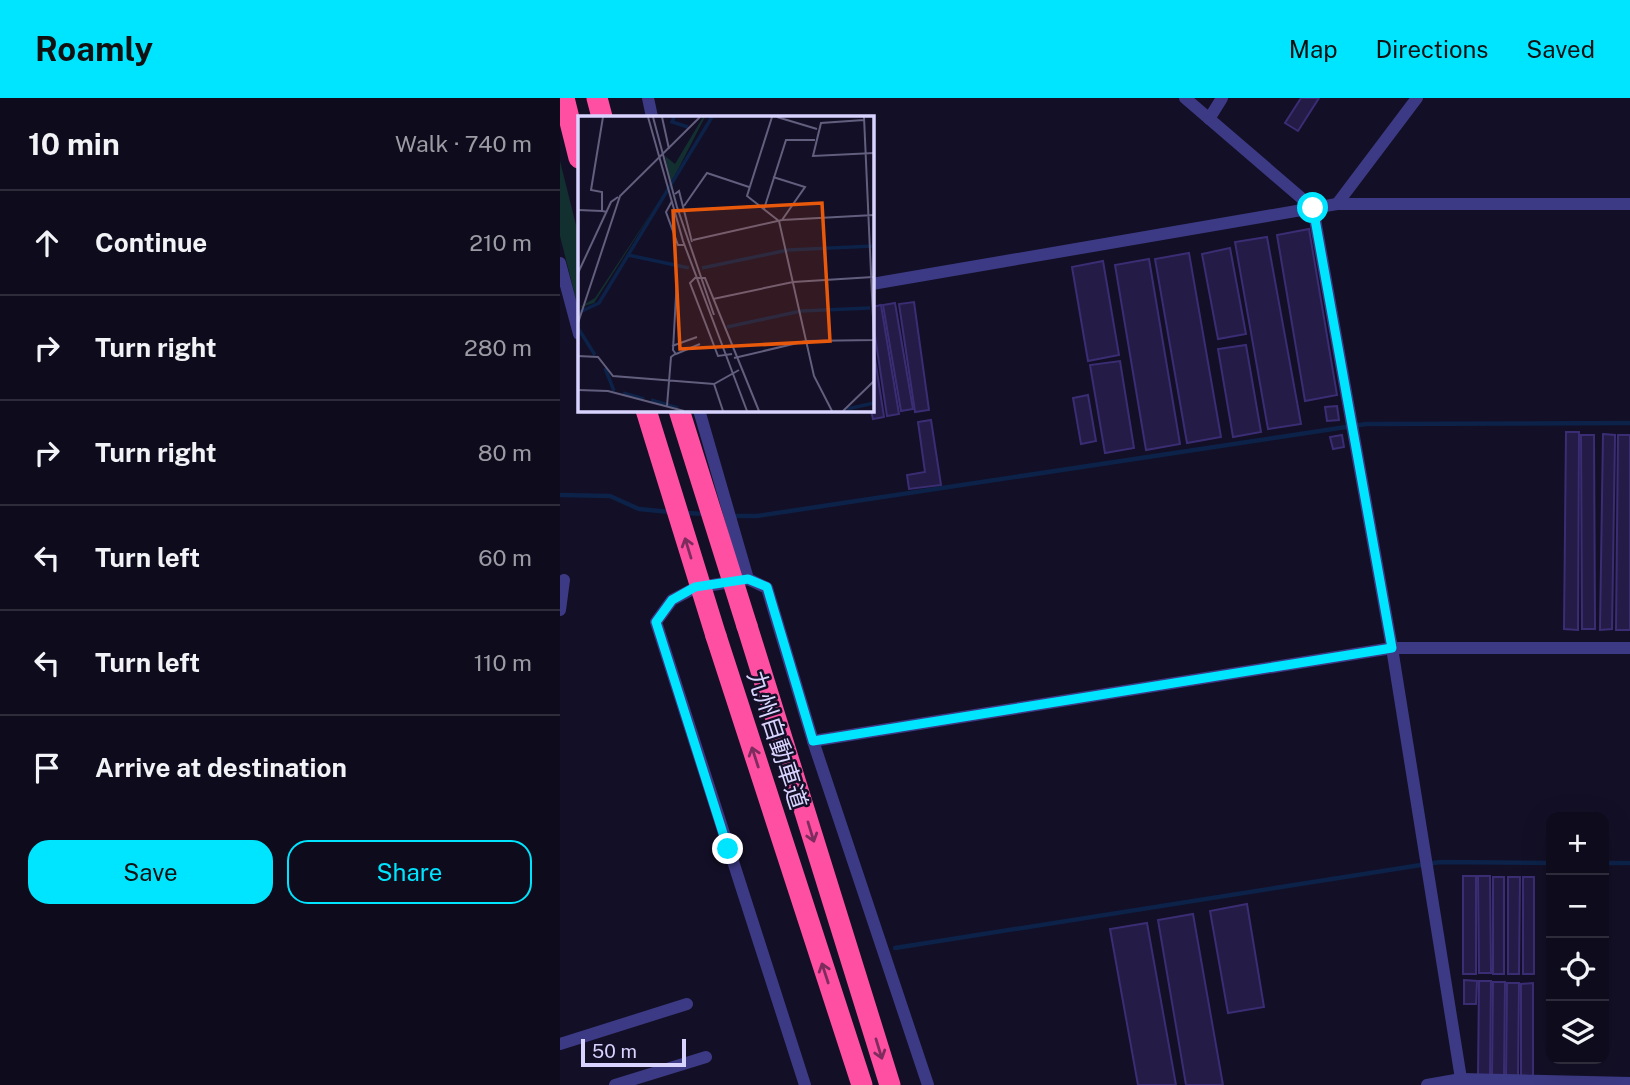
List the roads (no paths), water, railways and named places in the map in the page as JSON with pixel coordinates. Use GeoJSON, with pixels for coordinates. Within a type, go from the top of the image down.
{"type":"FeatureCollection","features":[{"type":"Feature","properties":{"kind":"highway"},"geometry":{"type":"LineString","coordinates":[[564,98],[578,154]]}},
{"type":"Feature","properties":{"kind":"highway"},"geometry":{"type":"LineString","coordinates":[[597,98],[601,116]]}},
{"type":"Feature","properties":{"kind":"highway","name":"九州自動車道"},"geometry":{"type":"LineString","coordinates":[[646,411],[716,636],[862,1085]]}},
{"type":"Feature","properties":{"kind":"highway","name":"九州自動車道"},"geometry":{"type":"LineString","coordinates":[[679,411],[890,1085]]}},
{"type":"Feature","properties":{"kind":"street"},"geometry":{"type":"LineString","coordinates":[[648,98],[652,116]]}},
{"type":"Feature","properties":{"kind":"street"},"geometry":{"type":"LineString","coordinates":[[1185,98],[1313,208],[1392,648],[1462,1082]]}},
{"type":"Feature","properties":{"kind":"street"},"geometry":{"type":"LineString","coordinates":[[1209,119],[1222,98]]}},
{"type":"Feature","properties":{"kind":"street"},"geometry":{"type":"LineString","coordinates":[[1337,204],[1417,98]]}},
{"type":"Feature","properties":{"kind":"street"},"geometry":{"type":"LineString","coordinates":[[873,284],[1337,204],[1630,204]]}},
{"type":"Feature","properties":{"kind":"street"},"geometry":{"type":"LineString","coordinates":[[560,263],[578,330]]}},
{"type":"Feature","properties":{"kind":"street"},"geometry":{"type":"LineString","coordinates":[[699,411],[748,579]]}},
{"type":"Feature","properties":{"kind":"street"},"geometry":{"type":"LineString","coordinates":[[805,1085],[656,622],[672,600],[695,587],[748,579],[767,587],[813,741],[928,1085]]}},
{"type":"Feature","properties":{"kind":"street"},"geometry":{"type":"LineString","coordinates":[[560,610],[564,580]]}},
{"type":"Feature","properties":{"kind":"street"},"geometry":{"type":"LineString","coordinates":[[813,741],[1392,648],[1630,648]]}},
{"type":"Feature","properties":{"kind":"street"},"geometry":{"type":"LineString","coordinates":[[560,1044],[687,1004]]}},
{"type":"Feature","properties":{"kind":"street"},"geometry":{"type":"LineString","coordinates":[[615,1085],[706,1057]]}},
{"type":"Feature","properties":{"kind":"street"},"geometry":{"type":"LineString","coordinates":[[1427,1085],[1462,1082],[1630,1083]]}},
{"type":"Feature","properties":{"kind":"waterway"},"geometry":{"type":"LineString","coordinates":[[731,516],[757,516],[1366,424],[1630,423]]}},
{"type":"Feature","properties":{"kind":"waterway"},"geometry":{"type":"LineString","coordinates":[[560,495],[610,496],[639,509],[670,512]]}},
{"type":"Feature","properties":{"kind":"waterway"},"geometry":{"type":"LineString","coordinates":[[686,513],[705,514]]}},
{"type":"Feature","properties":{"kind":"waterway"},"geometry":{"type":"LineString","coordinates":[[895,948],[1440,862],[1546,863]]}},
{"type":"Feature","properties":{"kind":"waterway"},"geometry":{"type":"LineString","coordinates":[[1609,863],[1630,863]]}}]}
